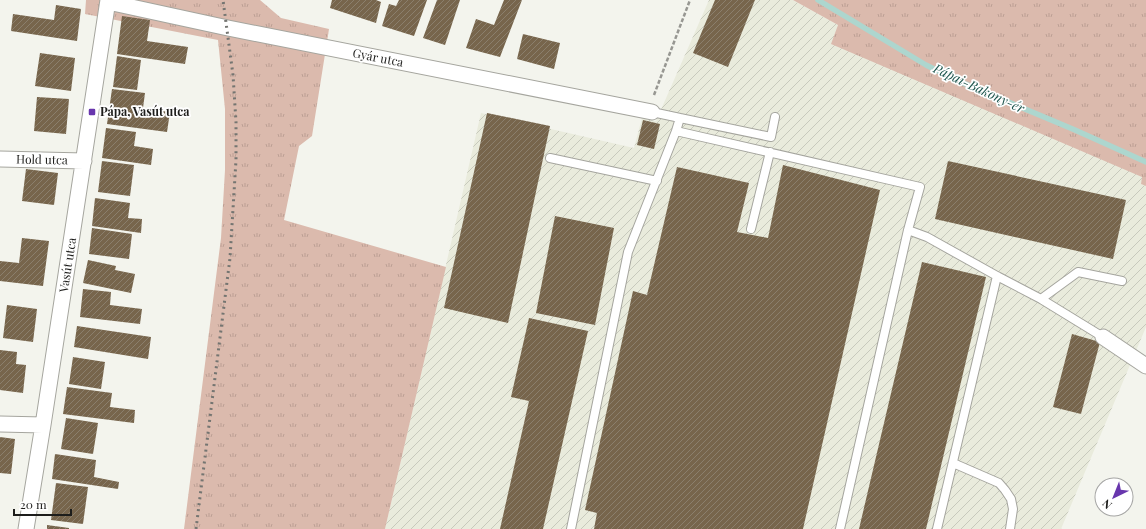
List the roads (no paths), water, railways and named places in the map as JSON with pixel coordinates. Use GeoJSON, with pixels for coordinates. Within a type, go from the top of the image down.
{"type":"FeatureCollection","features":[{"type":"Feature","properties":{"kind":"street","name":"Gyár utca"},"geometry":{"type":"LineString","coordinates":[[108,1],[228,28],[650,112]]}},
{"type":"Feature","properties":{"kind":"street","name":"Vasút utca"},"geometry":{"type":"LineString","coordinates":[[26,529],[108,1]]}},
{"type":"Feature","properties":{"kind":"street","name":"Hold utca"},"geometry":{"type":"LineString","coordinates":[[0,159],[84,161]]}},
{"type":"Feature","properties":{"kind":"street"},"geometry":{"type":"LineString","coordinates":[[1103,337],[1146,366]]}},
{"type":"Feature","properties":{"kind":"street"},"geometry":{"type":"LineString","coordinates":[[0,424],[43,425]]}},
{"type":"Feature","properties":{"kind":"lane"},"geometry":{"type":"LineString","coordinates":[[650,112],[771,136],[775,117]]}},
{"type":"Feature","properties":{"kind":"lane"},"geometry":{"type":"LineString","coordinates":[[571,529],[628,252],[680,118]]}},
{"type":"Feature","properties":{"kind":"lane"},"geometry":{"type":"LineString","coordinates":[[676,131],[920,187],[908,230],[840,529]]}},
{"type":"Feature","properties":{"kind":"lane"},"geometry":{"type":"LineString","coordinates":[[751,229],[770,152]]}},
{"type":"Feature","properties":{"kind":"lane"},"geometry":{"type":"LineString","coordinates":[[550,158],[657,180]]}},
{"type":"Feature","properties":{"kind":"lane"},"geometry":{"type":"LineString","coordinates":[[908,230],[927,237],[1041,299],[1103,337]]}},
{"type":"Feature","properties":{"kind":"lane"},"geometry":{"type":"LineString","coordinates":[[1041,299],[1078,272],[1122,281]]}},
{"type":"Feature","properties":{"kind":"lane"},"geometry":{"type":"LineString","coordinates":[[937,529],[997,276]]}},
{"type":"Feature","properties":{"kind":"lane"},"geometry":{"type":"LineString","coordinates":[[953,463],[999,483],[1011,499],[1013,509],[1010,529]]}},
{"type":"Feature","properties":{"kind":"waterway","name":"Pápai-Bakony-ér"},"geometry":{"type":"LineString","coordinates":[[818,0],[926,65],[956,80],[1075,130],[1146,162]]}},
{"type":"Feature","properties":{"kind":"railway"},"geometry":{"type":"LineString","coordinates":[[196,529],[230,258],[236,160],[236,122],[233,75],[223,0]]}},
{"type":"Feature","properties":{"kind":"place","name":"Pápa, Vasút utca"},"geometry":{"type":"Point","coordinates":[92,112]}}]}
